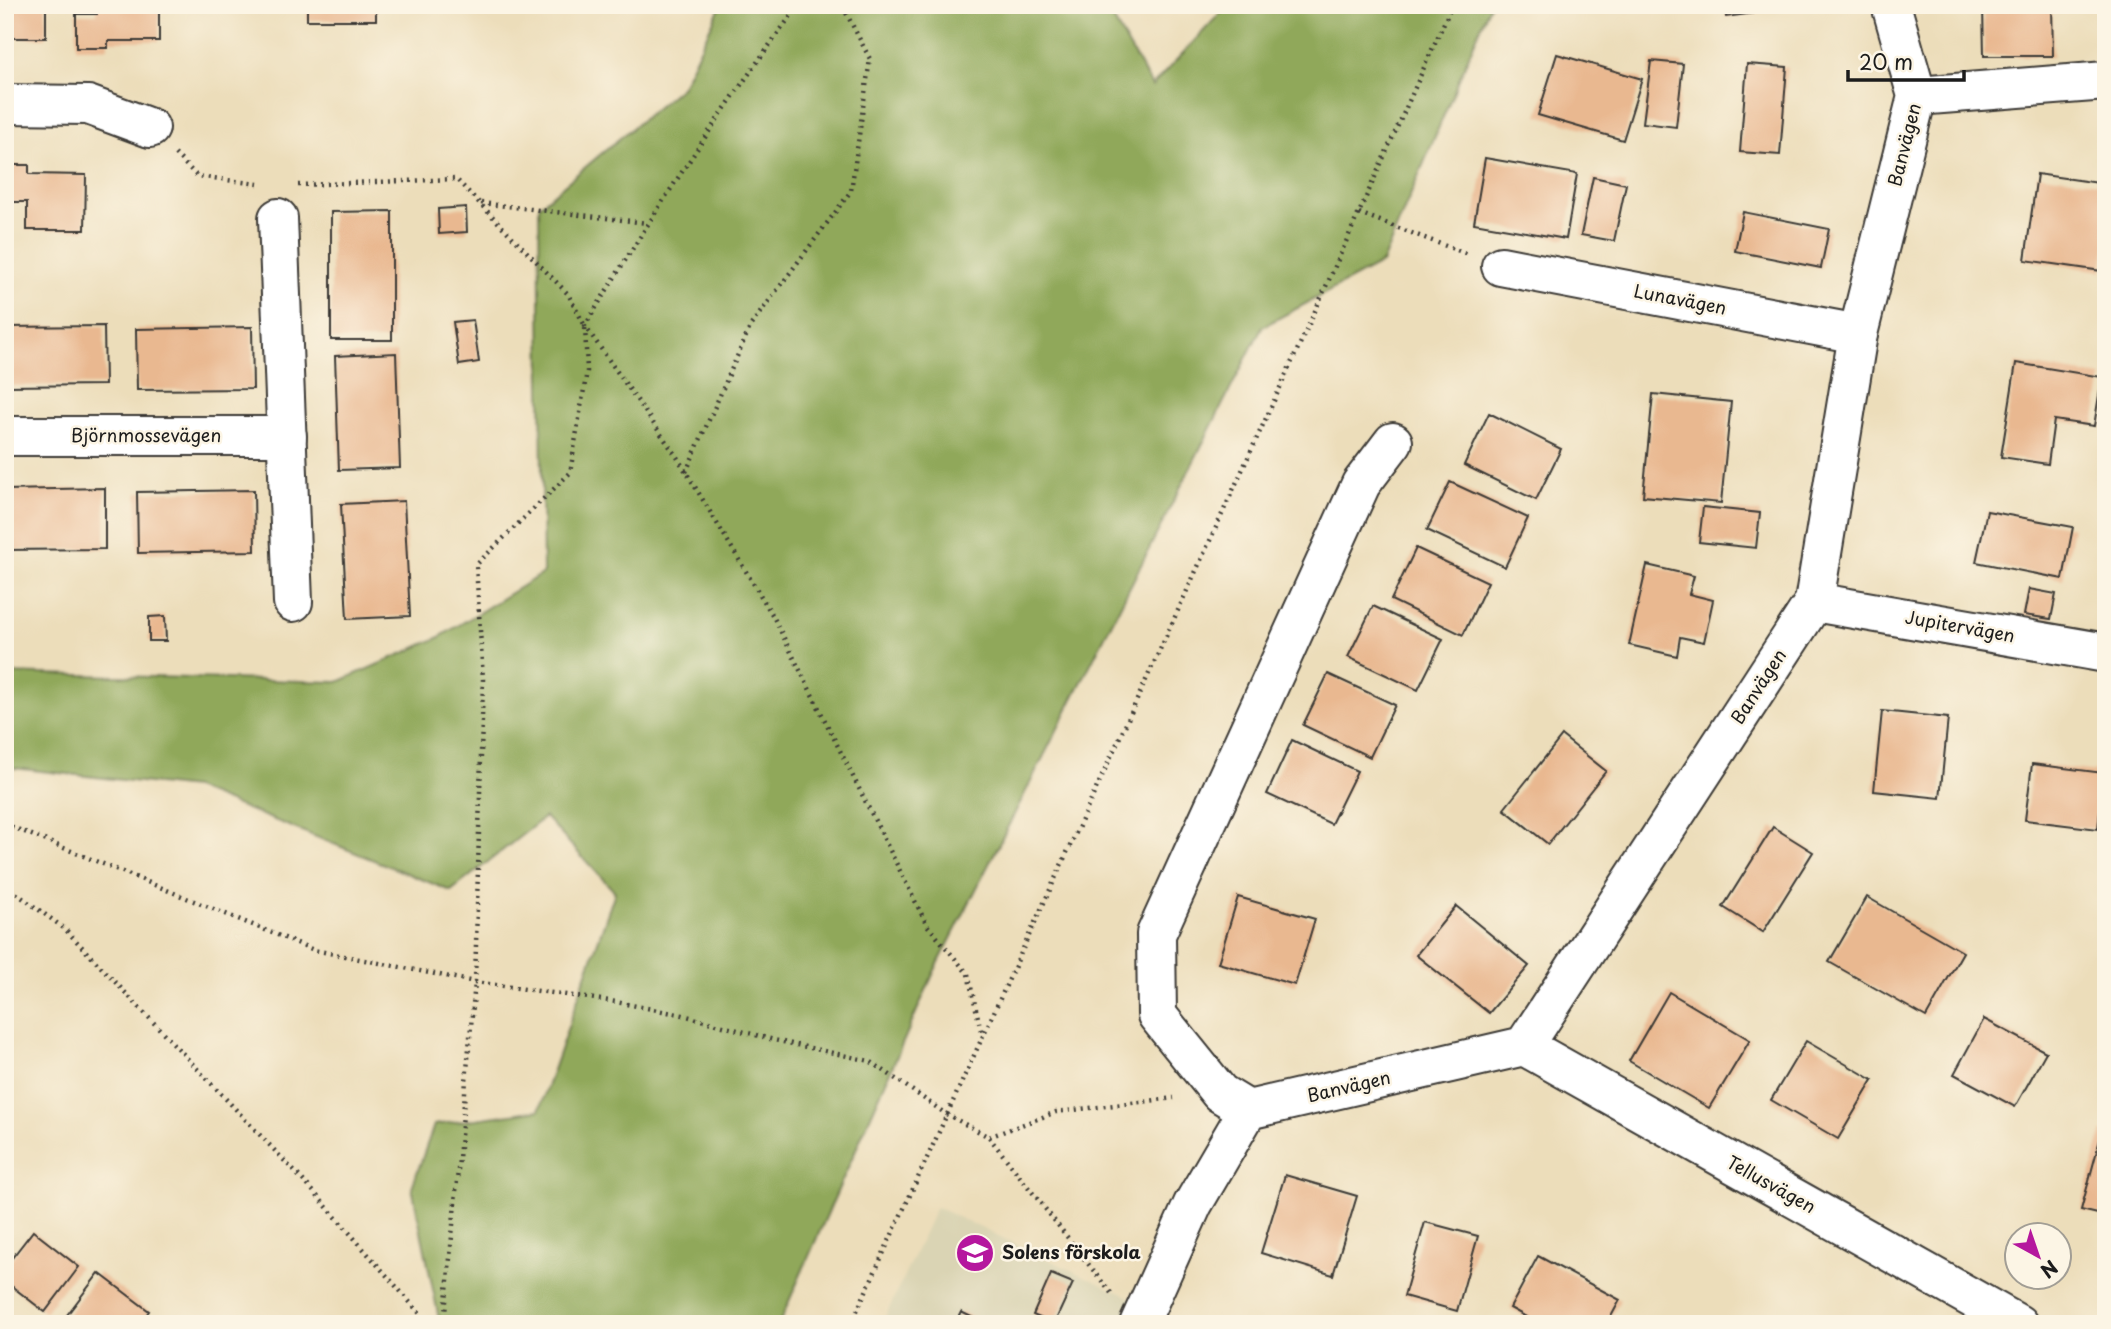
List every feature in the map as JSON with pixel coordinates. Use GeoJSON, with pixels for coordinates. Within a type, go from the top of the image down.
{"type":"FeatureCollection","features":[{"type":"Feature","properties":{"kind":"street","name":"Banvägen"},"geometry":{"type":"LineString","coordinates":[[1234,1101],[1524,1046],[1814,602],[1858,334],[1917,96],[1891,5]]}},
{"type":"Feature","properties":{"kind":"street"},"geometry":{"type":"LineString","coordinates":[[1917,96],[2106,81]]}},
{"type":"Feature","properties":{"kind":"street"},"geometry":{"type":"LineString","coordinates":[[5,104],[88,105],[150,128]]}},
{"type":"Feature","properties":{"kind":"street"},"geometry":{"type":"LineString","coordinates":[[282,202],[293,602]]}},
{"type":"Feature","properties":{"kind":"street","name":"Lunavägen"},"geometry":{"type":"LineString","coordinates":[[1501,266],[1858,334]]}},
{"type":"Feature","properties":{"kind":"street","name":"Björnmossevägen"},"geometry":{"type":"LineString","coordinates":[[5,436],[287,436]]}},
{"type":"Feature","properties":{"kind":"street"},"geometry":{"type":"LineString","coordinates":[[1129,1313],[1193,1205],[1234,1101],[1157,1015],[1156,933],[1361,484],[1393,442]]}},
{"type":"Feature","properties":{"kind":"street","name":"Jupitervägen"},"geometry":{"type":"LineString","coordinates":[[1814,602],[2106,653]]}},
{"type":"Feature","properties":{"kind":"street","name":"Tellusvägen"},"geometry":{"type":"LineString","coordinates":[[1524,1046],[2018,1324]]}},
{"type":"Feature","properties":{"kind":"path"},"geometry":{"type":"LineString","coordinates":[[444,1324],[475,982],[483,679],[477,565],[570,473],[587,371],[586,326],[647,223],[799,5]]}},
{"type":"Feature","properties":{"kind":"path"},"geometry":{"type":"LineString","coordinates":[[686,472],[751,325],[851,191],[870,59],[842,5]]}},
{"type":"Feature","properties":{"kind":"path"},"geometry":{"type":"LineString","coordinates":[[851,1324],[1452,5]]}},
{"type":"Feature","properties":{"kind":"path"},"geometry":{"type":"LineString","coordinates":[[150,128],[197,176],[261,184]]}},
{"type":"Feature","properties":{"kind":"path"},"geometry":{"type":"LineString","coordinates":[[282,202],[456,179],[568,294],[586,326],[686,472],[773,616],[927,925],[968,974],[982,1036]]}},
{"type":"Feature","properties":{"kind":"path"},"geometry":{"type":"LineString","coordinates":[[479,203],[647,223]]}},
{"type":"Feature","properties":{"kind":"path"},"geometry":{"type":"LineString","coordinates":[[1359,213],[1501,266]]}},
{"type":"Feature","properties":{"kind":"path"},"geometry":{"type":"LineString","coordinates":[[5,824],[314,950],[475,982],[616,1002],[683,1015],[774,1040],[870,1061],[946,1114],[989,1137],[1129,1313]]}},
{"type":"Feature","properties":{"kind":"path"},"geometry":{"type":"LineString","coordinates":[[5,885],[65,929],[313,1191],[429,1324]]}},
{"type":"Feature","properties":{"kind":"path"},"geometry":{"type":"LineString","coordinates":[[989,1137],[1056,1112],[1234,1101]]}},
{"type":"Feature","properties":{"kind":"shaded area","name":"Solens förskola"},"geometry":{"type":"Polygon","coordinates":[[[936,1207],[1135,1300],[1123,1324],[882,1324],[936,1207]]]}},
{"type":"Feature","properties":{"kind":"green space"},"geometry":{"type":"Polygon","coordinates":[[[721,5],[1105,5],[1152,86],[1228,5],[1490,5],[1382,263],[1262,327],[934,972],[779,1324],[440,1324],[412,1187],[434,1125],[539,1110],[615,892],[545,817],[451,891],[194,788],[5,767],[5,673],[338,682],[438,638],[543,573],[539,206],[682,86],[721,5]]]}},
{"type":"Feature","properties":{"kind":"building"},"geometry":{"type":"Polygon","coordinates":[[[5,5],[46,5],[46,38],[5,38],[5,5]]]}},
{"type":"Feature","properties":{"kind":"building"},"geometry":{"type":"Polygon","coordinates":[[[97,5],[159,5],[159,41],[108,41],[108,48],[76,48],[76,14],[97,14],[97,5]]]}},
{"type":"Feature","properties":{"kind":"building"},"geometry":{"type":"Polygon","coordinates":[[[307,5],[376,5],[376,20],[307,20],[307,5]]]}},
{"type":"Feature","properties":{"kind":"building"},"geometry":{"type":"Polygon","coordinates":[[[1724,5],[1778,5],[1778,10],[1726,17],[1724,5]]]}},
{"type":"Feature","properties":{"kind":"building"},"geometry":{"type":"Polygon","coordinates":[[[1983,5],[2052,5],[2053,56],[1984,56],[1983,5]]]}},
{"type":"Feature","properties":{"kind":"building"},"geometry":{"type":"Polygon","coordinates":[[[1557,54],[1642,79],[1623,140],[1538,115],[1557,54]]]}},
{"type":"Feature","properties":{"kind":"building"},"geometry":{"type":"Polygon","coordinates":[[[1651,61],[1683,64],[1676,127],[1643,123],[1651,61]]]}},
{"type":"Feature","properties":{"kind":"building"},"geometry":{"type":"Polygon","coordinates":[[[1747,64],[1787,67],[1780,155],[1740,152],[1747,64]]]}},
{"type":"Feature","properties":{"kind":"building"},"geometry":{"type":"Polygon","coordinates":[[[1485,158],[1577,174],[1566,239],[1474,223],[1485,158]]]}},
{"type":"Feature","properties":{"kind":"building"},"geometry":{"type":"Polygon","coordinates":[[[5,165],[29,165],[29,174],[86,175],[85,230],[27,230],[27,202],[5,202],[5,165]]]}},
{"type":"Feature","properties":{"kind":"building"},"geometry":{"type":"Polygon","coordinates":[[[2037,174],[2106,184],[2106,246],[2102,271],[2025,260],[2037,174]]]}},
{"type":"Feature","properties":{"kind":"building"},"geometry":{"type":"Polygon","coordinates":[[[1593,177],[1626,184],[1614,241],[1581,235],[1593,177]]]}},
{"type":"Feature","properties":{"kind":"building"},"geometry":{"type":"Polygon","coordinates":[[[466,207],[467,232],[439,234],[438,209],[466,207]]]}},
{"type":"Feature","properties":{"kind":"building"},"geometry":{"type":"Polygon","coordinates":[[[392,211],[392,340],[331,340],[331,212],[392,211]]]}},
{"type":"Feature","properties":{"kind":"building"},"geometry":{"type":"Polygon","coordinates":[[[1743,212],[1829,229],[1821,268],[1735,251],[1743,212]]]}},
{"type":"Feature","properties":{"kind":"building"},"geometry":{"type":"Polygon","coordinates":[[[473,320],[479,362],[459,365],[453,322],[473,320]]]}},
{"type":"Feature","properties":{"kind":"building"},"geometry":{"type":"Polygon","coordinates":[[[104,326],[105,385],[5,386],[5,327],[104,326]]]}},
{"type":"Feature","properties":{"kind":"building"},"geometry":{"type":"Polygon","coordinates":[[[252,327],[253,389],[137,390],[136,329],[252,327]]]}},
{"type":"Feature","properties":{"kind":"building"},"geometry":{"type":"Polygon","coordinates":[[[396,353],[400,468],[339,470],[335,356],[396,353]]]}},
{"type":"Feature","properties":{"kind":"building"},"geometry":{"type":"Polygon","coordinates":[[[2016,363],[2102,377],[2094,426],[2054,420],[2048,464],[2001,457],[2016,363]]]}},
{"type":"Feature","properties":{"kind":"building"},"geometry":{"type":"Polygon","coordinates":[[[1653,394],[1731,402],[1721,503],[1643,496],[1653,394]]]}},
{"type":"Feature","properties":{"kind":"building"},"geometry":{"type":"Polygon","coordinates":[[[1489,413],[1561,449],[1536,500],[1464,465],[1489,413]]]}},
{"type":"Feature","properties":{"kind":"building"},"geometry":{"type":"Polygon","coordinates":[[[1450,482],[1528,518],[1505,567],[1427,530],[1450,482]]]}},
{"type":"Feature","properties":{"kind":"building"},"geometry":{"type":"Polygon","coordinates":[[[105,488],[105,549],[5,550],[5,490],[105,488]]]}},
{"type":"Feature","properties":{"kind":"building"},"geometry":{"type":"Polygon","coordinates":[[[254,490],[255,551],[138,553],[137,492],[254,490]]]}},
{"type":"Feature","properties":{"kind":"building"},"geometry":{"type":"Polygon","coordinates":[[[404,501],[410,616],[347,619],[341,504],[404,501]]]}},
{"type":"Feature","properties":{"kind":"building"},"geometry":{"type":"Polygon","coordinates":[[[1703,507],[1760,513],[1756,548],[1699,542],[1703,507]]]}},
{"type":"Feature","properties":{"kind":"building"},"geometry":{"type":"Polygon","coordinates":[[[1987,511],[2073,527],[2063,579],[1976,562],[1987,511]]]}},
{"type":"Feature","properties":{"kind":"building"},"geometry":{"type":"Polygon","coordinates":[[[1416,548],[1488,582],[1463,635],[1391,600],[1416,548]]]}},
{"type":"Feature","properties":{"kind":"building"},"geometry":{"type":"Polygon","coordinates":[[[1647,565],[1694,576],[1689,594],[1713,600],[1704,642],[1680,637],[1677,656],[1629,645],[1647,565]]]}},
{"type":"Feature","properties":{"kind":"building"},"geometry":{"type":"Polygon","coordinates":[[[2029,589],[2056,594],[2051,619],[2024,615],[2029,589]]]}},
{"type":"Feature","properties":{"kind":"building"},"geometry":{"type":"Polygon","coordinates":[[[1373,606],[1443,639],[1418,690],[1348,657],[1373,606]]]}},
{"type":"Feature","properties":{"kind":"building"},"geometry":{"type":"Polygon","coordinates":[[[165,616],[166,641],[149,641],[149,617],[165,616]]]}},
{"type":"Feature","properties":{"kind":"building"},"geometry":{"type":"Polygon","coordinates":[[[1328,674],[1395,705],[1370,757],[1303,725],[1328,674]]]}},
{"type":"Feature","properties":{"kind":"building"},"geometry":{"type":"Polygon","coordinates":[[[1882,711],[1948,718],[1940,798],[1874,791],[1882,711]]]}},
{"type":"Feature","properties":{"kind":"building"},"geometry":{"type":"Polygon","coordinates":[[[1562,736],[1606,771],[1548,844],[1504,809],[1562,736]]]}},
{"type":"Feature","properties":{"kind":"building"},"geometry":{"type":"Polygon","coordinates":[[[1292,740],[1357,771],[1331,824],[1267,794],[1292,740]]]}},
{"type":"Feature","properties":{"kind":"building"},"geometry":{"type":"Polygon","coordinates":[[[2032,764],[2104,773],[2098,829],[2025,820],[2032,764]]]}},
{"type":"Feature","properties":{"kind":"building"},"geometry":{"type":"Polygon","coordinates":[[[1773,827],[1813,852],[1763,932],[1723,907],[1773,827]]]}},
{"type":"Feature","properties":{"kind":"building"},"geometry":{"type":"Polygon","coordinates":[[[1238,897],[1315,919],[1295,985],[1218,963],[1238,897]]]}},
{"type":"Feature","properties":{"kind":"building"},"geometry":{"type":"Polygon","coordinates":[[[1867,897],[1963,952],[1926,1017],[1829,962],[1867,897]]]}},
{"type":"Feature","properties":{"kind":"building"},"geometry":{"type":"Polygon","coordinates":[[[1456,906],[1529,966],[1489,1013],[1416,955],[1456,906]]]}},
{"type":"Feature","properties":{"kind":"building"},"geometry":{"type":"Polygon","coordinates":[[[1669,992],[1750,1040],[1709,1108],[1629,1061],[1669,992]]]}},
{"type":"Feature","properties":{"kind":"building"},"geometry":{"type":"Polygon","coordinates":[[[1984,1019],[2046,1052],[2015,1107],[1954,1074],[1984,1019]]]}},
{"type":"Feature","properties":{"kind":"building"},"geometry":{"type":"Polygon","coordinates":[[[1806,1041],[1873,1080],[1838,1139],[1771,1100],[1806,1041]]]}},
{"type":"Feature","properties":{"kind":"building"},"geometry":{"type":"Polygon","coordinates":[[[2102,1132],[2106,1133],[2106,1216],[2081,1210],[2102,1132]]]}},
{"type":"Feature","properties":{"kind":"building"},"geometry":{"type":"Polygon","coordinates":[[[1285,1175],[1357,1196],[1333,1275],[1261,1253],[1285,1175]]]}},
{"type":"Feature","properties":{"kind":"building"},"geometry":{"type":"Polygon","coordinates":[[[1425,1222],[1478,1236],[1457,1311],[1404,1296],[1425,1222]]]}},
{"type":"Feature","properties":{"kind":"building"},"geometry":{"type":"Polygon","coordinates":[[[33,1231],[79,1267],[45,1312],[5,1281],[5,1267],[33,1231]]]}},
{"type":"Feature","properties":{"kind":"building"},"geometry":{"type":"Polygon","coordinates":[[[1538,1256],[1620,1300],[1607,1324],[1539,1324],[1510,1308],[1538,1256]]]}},
{"type":"Feature","properties":{"kind":"building"},"geometry":{"type":"Polygon","coordinates":[[[99,1273],[149,1311],[139,1324],[79,1324],[67,1315],[99,1273]]]}},
{"type":"Feature","properties":{"kind":"building"},"geometry":{"type":"Polygon","coordinates":[[[1051,1274],[1073,1283],[1054,1324],[1033,1315],[1051,1274]]]}},
{"type":"Feature","properties":{"kind":"building"},"geometry":{"type":"Polygon","coordinates":[[[961,1312],[986,1324],[955,1324],[961,1312]]]}},
{"type":"Feature","properties":{"kind":"place","name":"Solens förskola"},"geometry":{"type":"Point","coordinates":[975,1253]}}]}
